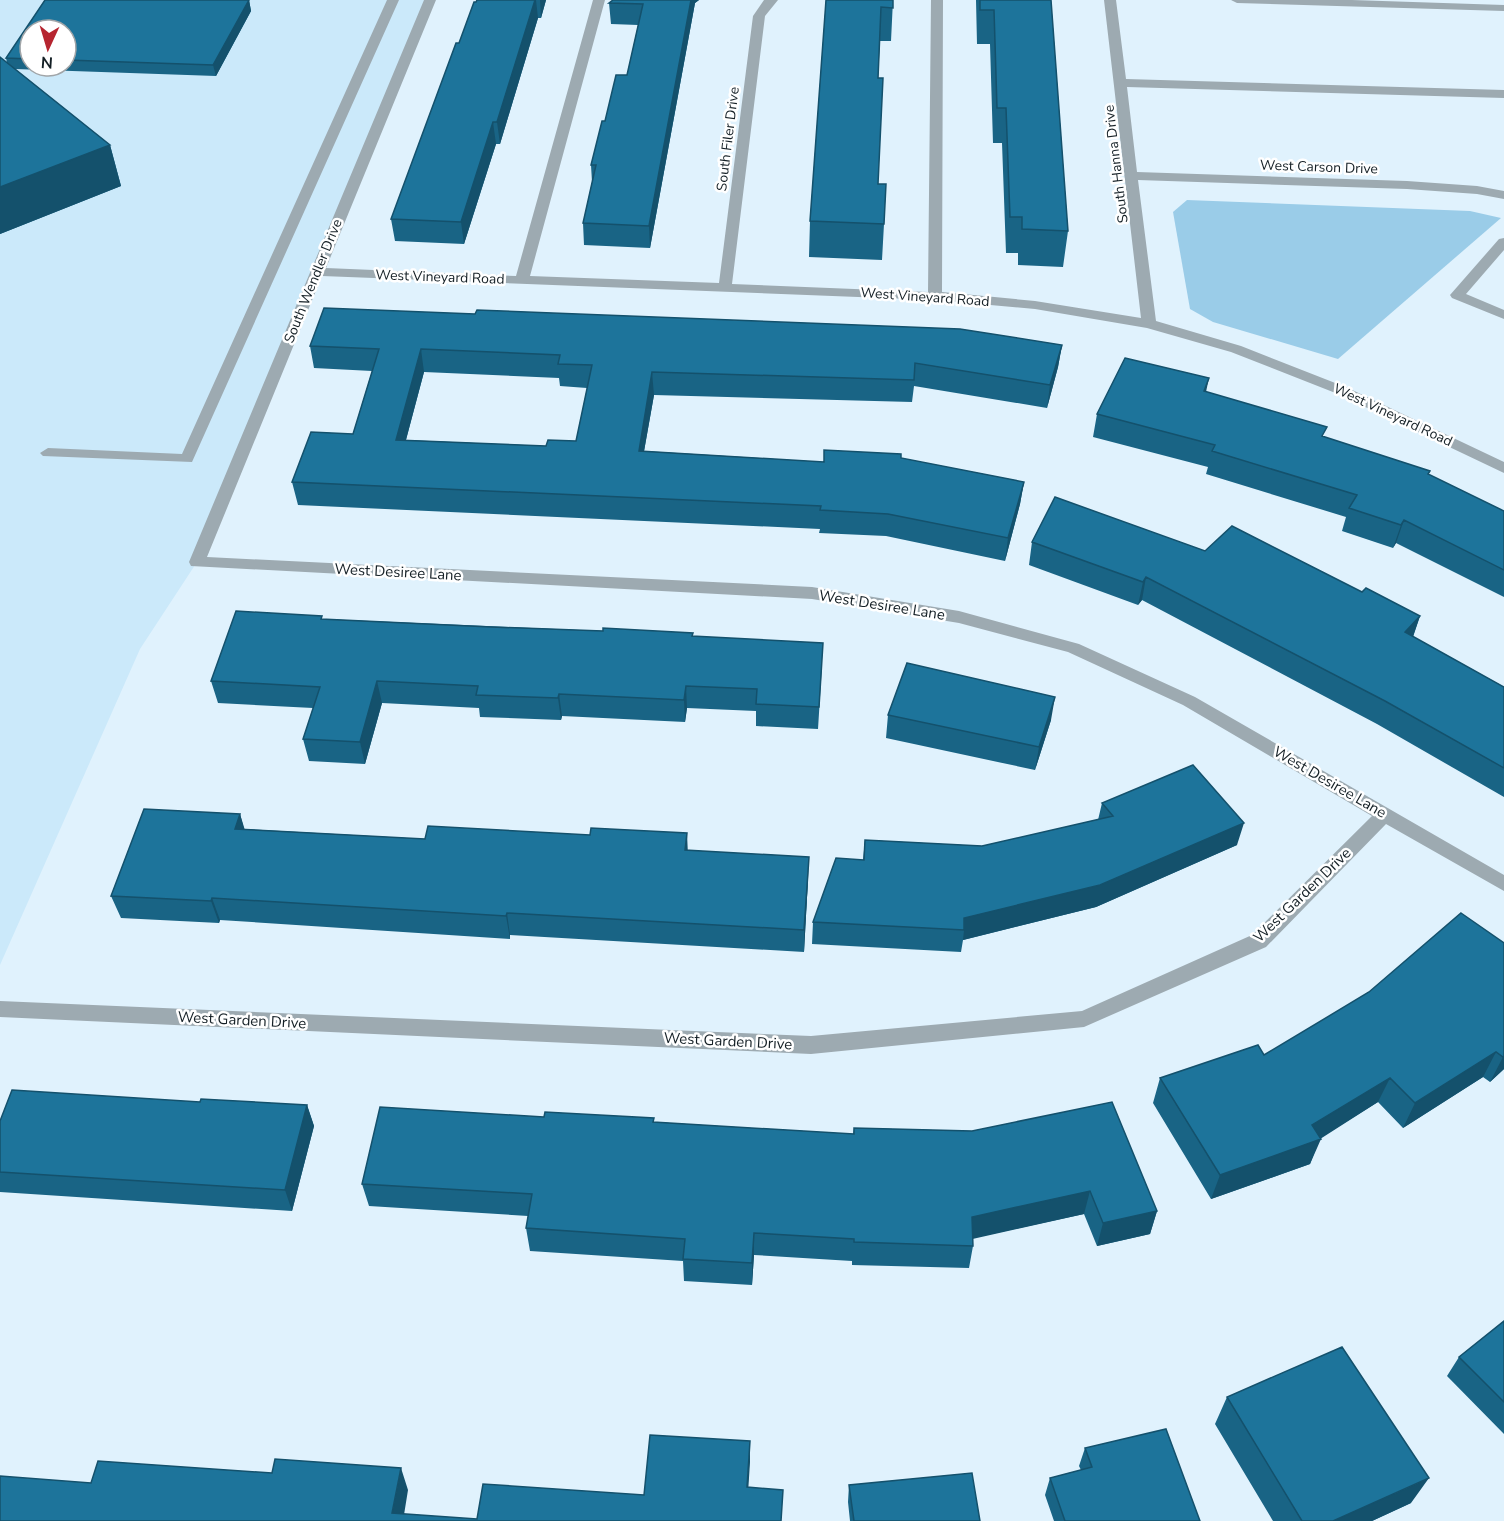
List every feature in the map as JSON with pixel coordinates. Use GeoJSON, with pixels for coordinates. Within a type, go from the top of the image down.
{"type":"FeatureCollection","features":[{"type":"Feature","properties":{"kind":"street"},"geometry":{"type":"LineString","coordinates":[[48,453],[187,459],[393,0]]}},
{"type":"Feature","properties":{"kind":"street","name":"South Wendler Drive"},"geometry":{"type":"LineString","coordinates":[[197,562],[430,0]]}},
{"type":"Feature","properties":{"kind":"street"},"geometry":{"type":"LineString","coordinates":[[522,279],[598,0]]}},
{"type":"Feature","properties":{"kind":"street","name":"South Filer Drive"},"geometry":{"type":"LineString","coordinates":[[725,288],[759,16],[767,3],[772,0]]}},
{"type":"Feature","properties":{"kind":"street"},"geometry":{"type":"LineString","coordinates":[[935,296],[937,0]]}},
{"type":"Feature","properties":{"kind":"street","name":"South Hanna Drive"},"geometry":{"type":"LineString","coordinates":[[1110,0],[1133,176],[1149,324]]}},
{"type":"Feature","properties":{"kind":"street"},"geometry":{"type":"LineString","coordinates":[[1237,0],[1504,8]]}},
{"type":"Feature","properties":{"kind":"street"},"geometry":{"type":"LineString","coordinates":[[1121,83],[1504,94]]}},
{"type":"Feature","properties":{"kind":"street","name":"West Carson Drive"},"geometry":{"type":"LineString","coordinates":[[1133,176],[1407,185],[1477,189],[1504,195]]}},
{"type":"Feature","properties":{"kind":"street"},"geometry":{"type":"LineString","coordinates":[[1504,242],[1457,295],[1504,315]]}},
{"type":"Feature","properties":{"kind":"street","name":"West Vineyard Road"},"geometry":{"type":"LineString","coordinates":[[317,272],[935,296],[1035,305],[1149,324],[1236,349],[1343,391],[1504,468]]}},
{"type":"Feature","properties":{"kind":"street","name":"West Desiree Lane"},"geometry":{"type":"LineString","coordinates":[[197,562],[812,593],[959,617],[1073,648],[1189,701],[1504,884]]}},
{"type":"Feature","properties":{"kind":"street","name":"West Garden Drive"},"geometry":{"type":"LineString","coordinates":[[0,1009],[811,1045],[1084,1019],[1259,941],[1385,814]]}},
{"type":"Feature","properties":{"kind":"shaded area"},"geometry":{"type":"Polygon","coordinates":[[[0,0],[430,0],[197,562],[140,649],[0,965],[0,0]]]}},
{"type":"Feature","properties":{"kind":"shaded area"},"geometry":{"type":"Polygon","coordinates":[[[1187,200],[1470,211],[1501,218],[1338,359],[1213,322],[1190,309],[1173,212],[1187,200]]]}},
{"type":"Feature","properties":{"kind":"building"},"geometry":{"type":"Polygon","coordinates":[[[45,0],[249,0],[213,65],[78,60],[78,18],[33,18],[45,0]]]}},
{"type":"Feature","properties":{"kind":"building"},"geometry":{"type":"Polygon","coordinates":[[[477,0],[535,0],[497,122],[493,122],[461,222],[391,219],[456,43],[459,43],[474,2],[477,0]]]}},
{"type":"Feature","properties":{"kind":"building"},"geometry":{"type":"Polygon","coordinates":[[[613,0],[691,0],[649,226],[583,223],[596,165],[591,165],[602,121],[605,121],[616,75],[627,75],[643,4],[609,3],[613,0]]]}},
{"type":"Feature","properties":{"kind":"building"},"geometry":{"type":"Polygon","coordinates":[[[826,0],[893,0],[893,8],[881,7],[878,78],[883,78],[878,184],[886,184],[884,224],[810,221],[826,0]]]}},
{"type":"Feature","properties":{"kind":"building"},"geometry":{"type":"Polygon","coordinates":[[[980,0],[1051,0],[1068,231],[1022,229],[1022,217],[1010,217],[1006,108],[997,108],[994,10],[980,10],[980,0]]]}},
{"type":"Feature","properties":{"kind":"building"},"geometry":{"type":"Polygon","coordinates":[[[18,40],[18,58],[6,58],[18,40]]]}},
{"type":"Feature","properties":{"kind":"building"},"geometry":{"type":"Polygon","coordinates":[[[0,57],[18,71],[18,78],[26,78],[110,145],[0,187],[0,57]]]}},
{"type":"Feature","properties":{"kind":"building"},"geometry":{"type":"Polygon","coordinates":[[[324,308],[475,314],[477,310],[960,329],[1062,345],[1050,385],[915,363],[914,380],[652,372],[639,451],[824,462],[824,450],[901,454],[901,458],[1024,482],[1008,538],[888,514],[820,510],[821,506],[292,482],[311,432],[353,434],[379,349],[310,346],[324,308]],[[421,349],[396,440],[546,446],[548,440],[576,441],[592,365],[558,364],[560,355],[421,349]]]}},
{"type":"Feature","properties":{"kind":"building"},"geometry":{"type":"Polygon","coordinates":[[[1125,358],[1209,378],[1204,391],[1327,427],[1322,436],[1430,471],[1428,474],[1504,511],[1504,570],[1404,520],[1401,525],[1349,508],[1357,495],[1212,451],[1215,445],[1097,414],[1125,358]]]}},
{"type":"Feature","properties":{"kind":"building"},"geometry":{"type":"Polygon","coordinates":[[[1055,497],[1205,551],[1232,526],[1362,592],[1366,588],[1420,616],[1405,632],[1504,687],[1504,768],[1385,701],[1146,577],[1143,582],[1032,542],[1055,497]]]}},
{"type":"Feature","properties":{"kind":"building"},"geometry":{"type":"Polygon","coordinates":[[[236,611],[322,616],[321,619],[603,631],[603,628],[693,633],[692,636],[823,643],[819,707],[756,704],[757,689],[686,686],[684,700],[559,694],[558,698],[476,695],[478,686],[377,681],[360,742],[303,739],[320,687],[211,681],[236,611]]]}},
{"type":"Feature","properties":{"kind":"building"},"geometry":{"type":"Polygon","coordinates":[[[907,663],[1055,697],[1039,747],[888,715],[907,663]]]}},
{"type":"Feature","properties":{"kind":"building"},"geometry":{"type":"Polygon","coordinates":[[[1193,765],[1244,823],[1100,885],[964,918],[964,930],[813,922],[836,858],[864,860],[865,840],[982,846],[1113,816],[1102,803],[1193,765]]]}},
{"type":"Feature","properties":{"kind":"building"},"geometry":{"type":"Polygon","coordinates":[[[144,809],[240,814],[235,829],[425,839],[428,826],[590,835],[591,828],[687,833],[685,850],[809,857],[804,930],[507,913],[506,916],[212,898],[211,901],[111,896],[144,809]]]}},
{"type":"Feature","properties":{"kind":"building"},"geometry":{"type":"Polygon","coordinates":[[[1461,913],[1504,943],[1504,1056],[1496,1052],[1415,1103],[1390,1078],[1312,1125],[1321,1139],[1220,1175],[1160,1078],[1258,1045],[1264,1055],[1369,992],[1461,913]]]}},
{"type":"Feature","properties":{"kind":"building"},"geometry":{"type":"Polygon","coordinates":[[[12,1090],[200,1102],[201,1099],[307,1105],[285,1190],[0,1172],[0,1121],[12,1090]]]}},
{"type":"Feature","properties":{"kind":"building"},"geometry":{"type":"Polygon","coordinates":[[[1112,1102],[1157,1211],[1103,1223],[1090,1191],[972,1217],[973,1246],[854,1242],[854,1239],[754,1233],[752,1263],[683,1259],[685,1239],[526,1228],[532,1194],[362,1184],[380,1107],[544,1117],[545,1112],[654,1118],[653,1122],[854,1134],[854,1128],[972,1131],[1112,1102]]]}},
{"type":"Feature","properties":{"kind":"building"},"geometry":{"type":"Polygon","coordinates":[[[1504,1321],[1504,1402],[1459,1357],[1504,1321]]]}},
{"type":"Feature","properties":{"kind":"building"},"geometry":{"type":"Polygon","coordinates":[[[1342,1347],[1429,1478],[1333,1521],[1302,1521],[1227,1397],[1342,1347]]]}},
{"type":"Feature","properties":{"kind":"building"},"geometry":{"type":"Polygon","coordinates":[[[1166,1429],[1200,1521],[1065,1521],[1050,1478],[1092,1467],[1085,1448],[1166,1429]]]}},
{"type":"Feature","properties":{"kind":"building"},"geometry":{"type":"Polygon","coordinates":[[[650,1435],[750,1441],[747,1487],[783,1490],[781,1521],[0,1521],[0,1476],[91,1483],[98,1461],[272,1473],[275,1459],[401,1468],[392,1513],[477,1519],[483,1484],[644,1495],[650,1435]]]}},
{"type":"Feature","properties":{"kind":"building"},"geometry":{"type":"Polygon","coordinates":[[[972,1473],[980,1521],[854,1521],[849,1485],[972,1473]]]}}]}
